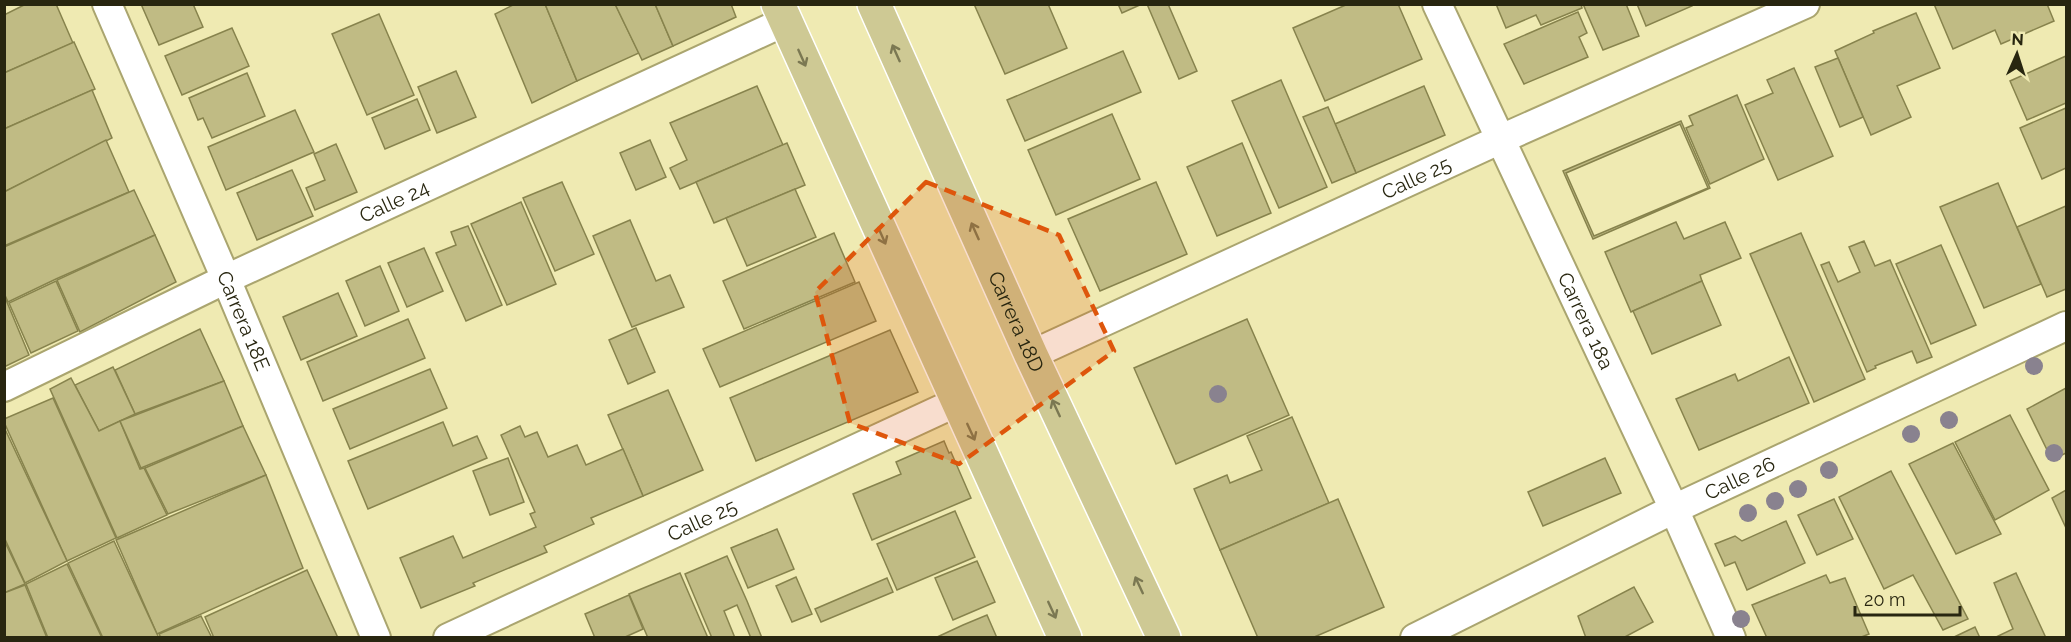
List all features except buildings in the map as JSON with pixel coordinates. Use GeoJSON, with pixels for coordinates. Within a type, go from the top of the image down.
{"type":"FeatureCollection","features":[{"type":"Feature","properties":{"kind":"main road","name":"Carrera 18D"},"geometry":{"type":"LineString","coordinates":[[874,4],[1031,355],[1164,638]]}},
{"type":"Feature","properties":{"kind":"main road"},"geometry":{"type":"LineString","coordinates":[[782,13],[1065,638]]}},
{"type":"Feature","properties":{"kind":"street","name":"Carrera 18E"},"geometry":{"type":"LineString","coordinates":[[107,4],[226,279],[376,638]]}},
{"type":"Feature","properties":{"kind":"street","name":"Carrera 18a"},"geometry":{"type":"LineString","coordinates":[[1437,4],[1674,509],[1731,638]]}},
{"type":"Feature","properties":{"kind":"street","name":"Calle 25"},"geometry":{"type":"LineString","coordinates":[[1031,355],[1501,139],[1805,4]]}},
{"type":"Feature","properties":{"kind":"street","name":"Calle 24"},"geometry":{"type":"LineString","coordinates":[[4,387],[782,13]]}},
{"type":"Feature","properties":{"kind":"street","name":"Calle 26"},"geometry":{"type":"LineString","coordinates":[[1415,638],[1674,509],[2067,326]]}},
{"type":"Feature","properties":{"kind":"street","name":"Calle 25"},"geometry":{"type":"LineString","coordinates":[[448,638],[957,402]]}},
{"type":"Feature","properties":{"kind":"highlighted area"},"geometry":{"type":"Polygon","coordinates":[[[926,182],[1059,235],[1114,351],[959,464],[850,423],[815,292],[926,182]]]}}]}
